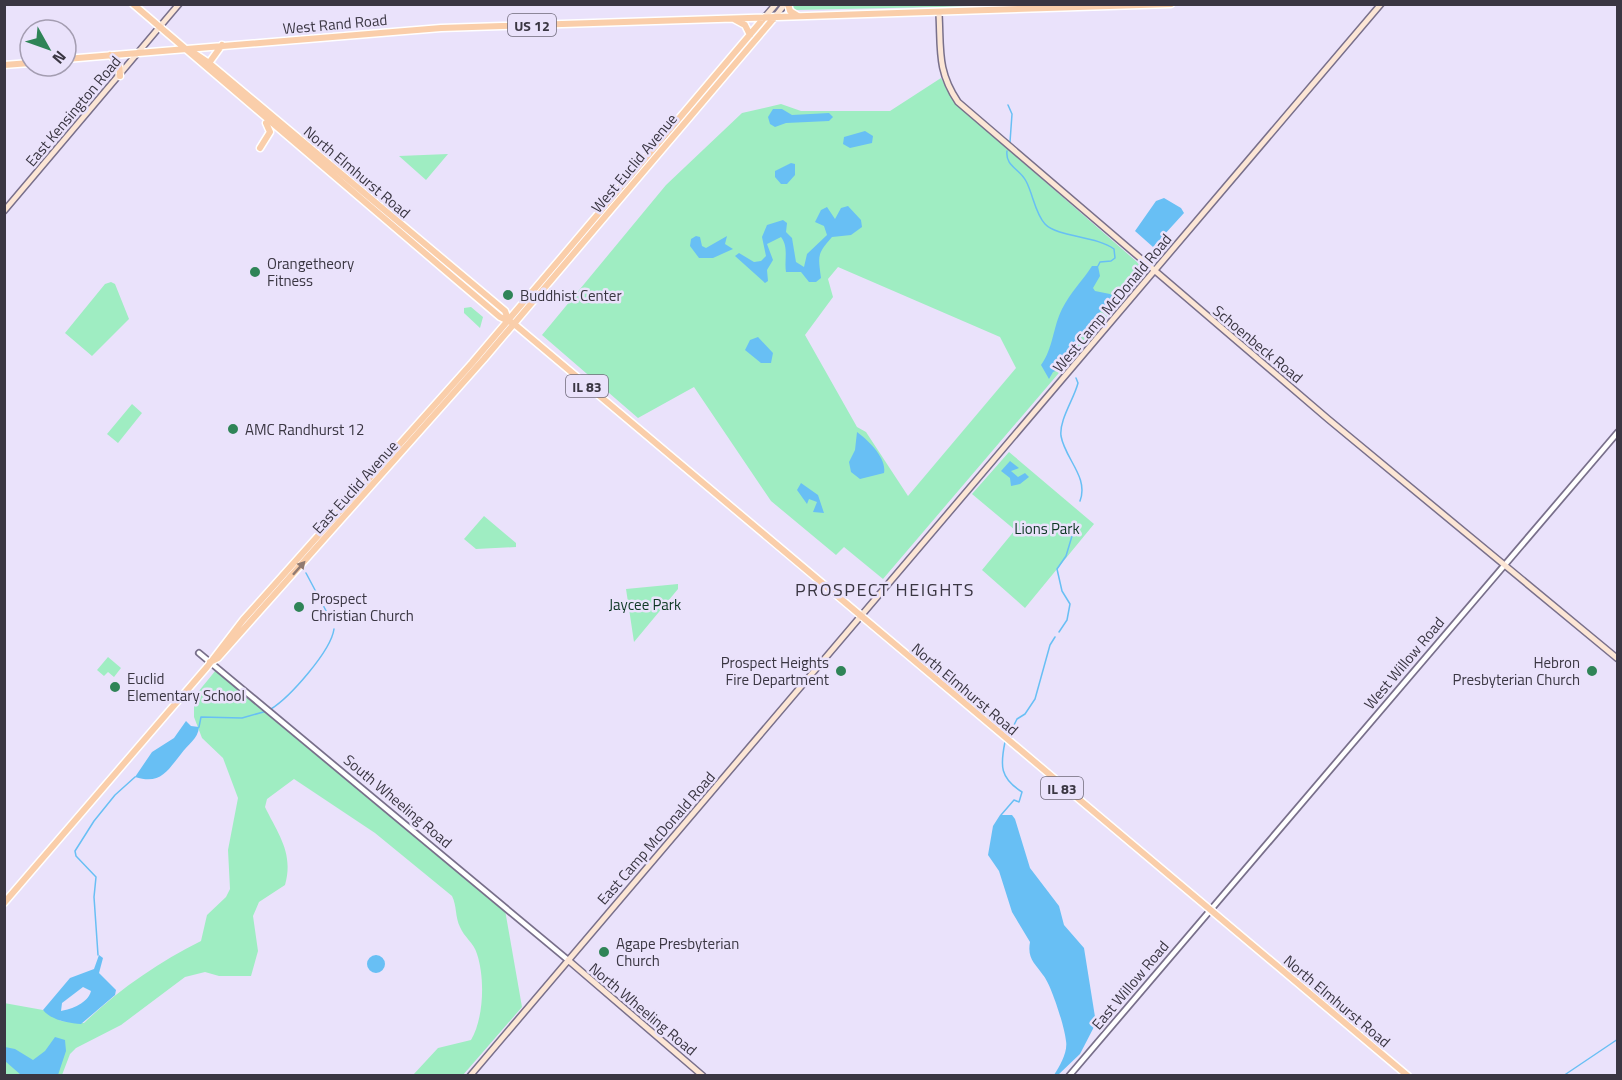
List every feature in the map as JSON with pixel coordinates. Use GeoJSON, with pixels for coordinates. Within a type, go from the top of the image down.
{"type":"FeatureCollection","features":[{"type":"Feature","properties":{"kind":"main road","name":"IL 83"},"geometry":{"type":"LineString","coordinates":[[133,4],[160,27]]}},
{"type":"Feature","properties":{"kind":"main road","name":"East Kensington Road"},"geometry":{"type":"LineString","coordinates":[[4,211],[179,4]]}},
{"type":"Feature","properties":{"kind":"main road"},"geometry":{"type":"LineString","coordinates":[[765,18],[776,4]]}},
{"type":"Feature","properties":{"kind":"main road"},"geometry":{"type":"LineString","coordinates":[[774,18],[786,4],[790,11],[799,17]]}},
{"type":"Feature","properties":{"kind":"main road","name":"US 12"},"geometry":{"type":"LineString","coordinates":[[774,18],[939,14],[1171,4]]}},
{"type":"Feature","properties":{"kind":"main road","name":"West Camp McDonald Road"},"geometry":{"type":"LineString","coordinates":[[860,617],[1381,4]]}},
{"type":"Feature","properties":{"kind":"main road","name":"Schoenbeck Road"},"geometry":{"type":"LineString","coordinates":[[939,14],[945,83],[958,102],[1328,419],[1617,659]]}},
{"type":"Feature","properties":{"kind":"main road","name":"West Euclid Avenue"},"geometry":{"type":"LineString","coordinates":[[511,321],[765,18]]}},
{"type":"Feature","properties":{"kind":"main road","name":"West Rand Road"},"geometry":{"type":"LineString","coordinates":[[185,48],[441,28],[774,18]]}},
{"type":"Feature","properties":{"kind":"main road","name":"West Euclid Avenue"},"geometry":{"type":"LineString","coordinates":[[511,321],[774,18]]}},
{"type":"Feature","properties":{"kind":"main road"},"geometry":{"type":"LineString","coordinates":[[734,19],[745,25],[750,35]]}},
{"type":"Feature","properties":{"kind":"main road","name":"North Elmhurst Road"},"geometry":{"type":"LineString","coordinates":[[160,27],[500,317],[511,321]]}},
{"type":"Feature","properties":{"kind":"main road"},"geometry":{"type":"LineString","coordinates":[[209,63],[222,45]]}},
{"type":"Feature","properties":{"kind":"main road","name":"North Elmhurst Road"},"geometry":{"type":"LineString","coordinates":[[185,48],[209,63],[505,311],[511,321],[860,617],[1408,1076]]}},
{"type":"Feature","properties":{"kind":"main road","name":"US 12"},"geometry":{"type":"LineString","coordinates":[[78,58],[185,48]]}},
{"type":"Feature","properties":{"kind":"main road"},"geometry":{"type":"LineString","coordinates":[[110,55],[121,67],[120,76]]}},
{"type":"Feature","properties":{"kind":"main road"},"geometry":{"type":"LineString","coordinates":[[260,148],[270,132],[269,126],[261,115]]}},
{"type":"Feature","properties":{"kind":"main road","name":"East Euclid Avenue"},"geometry":{"type":"LineString","coordinates":[[4,903],[210,662],[218,658],[362,499],[511,321]]}},
{"type":"Feature","properties":{"kind":"main road","name":"East Camp McDonald Road"},"geometry":{"type":"LineString","coordinates":[[470,1076],[860,617]]}},
{"type":"Feature","properties":{"kind":"main road","name":"North Wheeling Road"},"geometry":{"type":"LineString","coordinates":[[568,960],[704,1076]]}},
{"type":"Feature","properties":{"kind":"street","name":"West Willow Road"},"geometry":{"type":"LineString","coordinates":[[1209,910],[1617,432]]}},
{"type":"Feature","properties":{"kind":"street"},"geometry":{"type":"LineString","coordinates":[[199,653],[210,662]]}},
{"type":"Feature","properties":{"kind":"street","name":"South Wheeling Road"},"geometry":{"type":"LineString","coordinates":[[210,662],[273,712],[568,960]]}},
{"type":"Feature","properties":{"kind":"street","name":"East Willow Road"},"geometry":{"type":"LineString","coordinates":[[1069,1076],[1209,910]]}},
{"type":"Feature","properties":{"kind":"green space"},"geometry":{"type":"Polygon","coordinates":[[[791,5],[1025,5],[795,10],[791,5]]]}},
{"type":"Feature","properties":{"kind":"green space"},"geometry":{"type":"Polygon","coordinates":[[[941,78],[952,99],[1145,269],[1145,272],[883,579],[844,547],[836,555],[771,501],[694,387],[638,418],[542,335],[666,185],[742,113],[781,104],[801,111],[890,111],[941,78]],[[838,267],[828,279],[833,297],[805,335],[857,427],[866,432],[908,496],[1016,368],[1000,337],[838,267]]]}},
{"type":"Feature","properties":{"kind":"green space"},"geometry":{"type":"Polygon","coordinates":[[[448,154],[426,180],[399,156],[448,154]]]}},
{"type":"Feature","properties":{"kind":"green space"},"geometry":{"type":"Polygon","coordinates":[[[111,282],[115,284],[129,319],[92,356],[65,333],[105,284],[111,282]]]}},
{"type":"Feature","properties":{"kind":"green space"},"geometry":{"type":"Polygon","coordinates":[[[471,307],[483,317],[480,328],[464,313],[464,308],[471,307]]]}},
{"type":"Feature","properties":{"kind":"green space"},"geometry":{"type":"Polygon","coordinates":[[[132,404],[142,413],[118,443],[107,434],[132,404]]]}},
{"type":"Feature","properties":{"kind":"green space","name":"Lions Park"},"geometry":{"type":"Polygon","coordinates":[[[1009,452],[1094,524],[1025,608],[982,570],[1015,530],[972,494],[1009,452]]]}},
{"type":"Feature","properties":{"kind":"green space"},"geometry":{"type":"Polygon","coordinates":[[[484,516],[516,543],[516,547],[476,549],[464,539],[484,516]]]}},
{"type":"Feature","properties":{"kind":"green space","name":"Jaycee Park"},"geometry":{"type":"Polygon","coordinates":[[[678,584],[678,589],[634,642],[626,589],[678,584]]]}},
{"type":"Feature","properties":{"kind":"green space"},"geometry":{"type":"Polygon","coordinates":[[[108,657],[121,668],[114,677],[108,672],[104,676],[97,670],[108,657]]]}},
{"type":"Feature","properties":{"kind":"green space"},"geometry":{"type":"Polygon","coordinates":[[[216,670],[505,910],[522,1007],[463,1075],[413,1075],[438,1048],[471,1040],[479,1021],[482,998],[480,964],[476,950],[458,923],[452,896],[375,833],[294,779],[267,799],[265,807],[283,844],[288,863],[285,885],[259,902],[253,916],[258,951],[251,976],[219,976],[205,972],[185,977],[121,1025],[76,1048],[70,1054],[62,1075],[5,1075],[4,1003],[43,1010],[61,1021],[84,1023],[140,978],[201,941],[207,915],[226,897],[230,889],[228,850],[238,798],[223,758],[202,738],[194,717],[194,697],[216,670]]]}},
{"type":"Feature","properties":{"kind":"water"},"geometry":{"type":"Polygon","coordinates":[[[773,109],[782,109],[792,115],[829,113],[833,117],[829,121],[786,123],[775,127],[770,124],[768,117],[773,109]]]}},
{"type":"Feature","properties":{"kind":"water"},"geometry":{"type":"Polygon","coordinates":[[[865,131],[873,136],[872,143],[850,148],[843,144],[844,137],[865,131]]]}},
{"type":"Feature","properties":{"kind":"water"},"geometry":{"type":"Polygon","coordinates":[[[791,163],[795,164],[795,175],[787,184],[781,184],[775,177],[775,171],[791,163]]]}},
{"type":"Feature","properties":{"kind":"water"},"geometry":{"type":"Polygon","coordinates":[[[1164,198],[1181,208],[1184,213],[1153,247],[1135,231],[1156,201],[1164,198]]]}},
{"type":"Feature","properties":{"kind":"water"},"geometry":{"type":"Polygon","coordinates":[[[848,206],[861,220],[862,227],[851,235],[832,237],[821,251],[819,264],[821,278],[816,282],[809,282],[801,272],[786,272],[786,249],[781,237],[767,244],[773,260],[767,270],[768,281],[765,283],[735,256],[739,253],[754,262],[761,261],[766,256],[762,237],[767,225],[783,220],[787,223],[786,232],[792,238],[796,262],[804,267],[807,254],[827,235],[824,226],[815,222],[821,210],[827,207],[835,219],[841,208],[848,206]]]}},
{"type":"Feature","properties":{"kind":"water"},"geometry":{"type":"Polygon","coordinates":[[[696,236],[700,237],[702,246],[706,248],[727,236],[725,244],[733,249],[713,258],[699,258],[690,246],[691,239],[696,236]]]}},
{"type":"Feature","properties":{"kind":"water"},"geometry":{"type":"Polygon","coordinates":[[[1092,266],[1098,266],[1100,276],[1093,288],[1095,291],[1110,294],[1119,301],[1106,304],[1064,361],[1063,368],[1053,372],[1049,379],[1041,365],[1048,352],[1059,316],[1092,266]]]}},
{"type":"Feature","properties":{"kind":"water"},"geometry":{"type":"Polygon","coordinates":[[[758,337],[773,353],[771,363],[761,363],[745,350],[750,340],[758,337]]]}},
{"type":"Feature","properties":{"kind":"water"},"geometry":{"type":"Polygon","coordinates":[[[857,432],[880,456],[884,473],[860,479],[851,472],[849,462],[855,450],[857,432]]]}},
{"type":"Feature","properties":{"kind":"water"},"geometry":{"type":"Polygon","coordinates":[[[1010,461],[1019,468],[1011,471],[1018,477],[1025,473],[1029,477],[1020,484],[1011,486],[1010,478],[1001,471],[1010,461]]]}},
{"type":"Feature","properties":{"kind":"water"},"geometry":{"type":"Polygon","coordinates":[[[801,483],[818,495],[824,513],[813,512],[817,502],[809,499],[807,504],[797,490],[801,483]]]}},
{"type":"Feature","properties":{"kind":"water"},"geometry":{"type":"Polygon","coordinates":[[[186,721],[191,726],[199,727],[198,731],[195,738],[167,771],[157,778],[135,777],[152,752],[174,738],[186,721]]]}},
{"type":"Feature","properties":{"kind":"water"},"geometry":{"type":"Polygon","coordinates":[[[1000,815],[1012,815],[1015,819],[1030,868],[1059,906],[1064,925],[1084,948],[1096,1023],[1080,1054],[1058,1075],[1054,1075],[1063,1059],[1066,1045],[1057,1006],[1050,987],[1031,957],[1030,942],[1012,912],[999,871],[988,855],[993,826],[1000,815]]]}},
{"type":"Feature","properties":{"kind":"water"},"geometry":{"type":"Polygon","coordinates":[[[99,955],[103,958],[99,973],[116,990],[115,995],[81,1024],[55,1019],[43,1010],[70,978],[94,969],[99,955]],[[83,987],[62,1003],[61,1011],[83,1002],[91,991],[83,987]]]}},
{"type":"Feature","properties":{"kind":"water"},"geometry":{"type":"Polygon","coordinates":[[[376,955],[382,958],[385,964],[382,970],[376,973],[370,970],[367,964],[370,958],[376,955]]]}},
{"type":"Feature","properties":{"kind":"water"},"geometry":{"type":"Polygon","coordinates":[[[55,1037],[65,1040],[66,1051],[58,1075],[21,1075],[5,1061],[5,1047],[15,1049],[33,1060],[45,1051],[55,1037]]]}},
{"type":"Feature","properties":{"kind":"waterway"},"geometry":{"type":"LineString","coordinates":[[1008,105],[1012,114],[1010,142]]}},
{"type":"Feature","properties":{"kind":"waterway"},"geometry":{"type":"LineString","coordinates":[[1007,151],[1008,160],[1026,181],[1045,224],[1058,232],[1098,241],[1114,249],[1115,258],[1111,261],[1100,262],[1098,266]]}},
{"type":"Feature","properties":{"kind":"waterway"},"geometry":{"type":"LineString","coordinates":[[1076,378],[1078,383],[1062,423],[1061,436],[1079,476],[1082,492],[1080,501]]}},
{"type":"Feature","properties":{"kind":"waterway"},"geometry":{"type":"LineString","coordinates":[[1059,632],[1067,620],[1070,604],[1062,591],[1057,569],[1066,556],[1072,536]]}},
{"type":"Feature","properties":{"kind":"waterway"},"geometry":{"type":"LineString","coordinates":[[306,573],[332,622]]}},
{"type":"Feature","properties":{"kind":"waterway"},"geometry":{"type":"LineString","coordinates":[[271,709],[288,695],[318,661],[334,629]]}},
{"type":"Feature","properties":{"kind":"waterway"},"geometry":{"type":"LineString","coordinates":[[1009,735],[1017,719],[1025,714],[1035,699],[1050,645],[1055,637]]}},
{"type":"Feature","properties":{"kind":"waterway"},"geometry":{"type":"LineString","coordinates":[[199,727],[201,717],[242,718],[267,711]]}},
{"type":"Feature","properties":{"kind":"waterway"},"geometry":{"type":"LineString","coordinates":[[1001,815],[1014,800],[1019,802],[1022,792],[1009,782],[1003,771],[1002,758],[1005,742]]}},
{"type":"Feature","properties":{"kind":"waterway"},"geometry":{"type":"LineString","coordinates":[[98,955],[94,897],[96,877],[76,856],[75,851],[94,821],[115,795],[135,777]]}},
{"type":"Feature","properties":{"kind":"waterway"},"geometry":{"type":"LineString","coordinates":[[1563,1076],[1618,1039]]}},
{"type":"Feature","properties":{"kind":"place","name":"Orangetheory Fitness"},"geometry":{"type":"Point","coordinates":[255,272]}},
{"type":"Feature","properties":{"kind":"place","name":"Buddhist Center"},"geometry":{"type":"Point","coordinates":[508,295]}},
{"type":"Feature","properties":{"kind":"place","name":"AMC Randhurst 12"},"geometry":{"type":"Point","coordinates":[233,429]}},
{"type":"Feature","properties":{"kind":"place","name":"Prospect Christian Church"},"geometry":{"type":"Point","coordinates":[299,607]}},
{"type":"Feature","properties":{"kind":"place","name":"Prospect Heights Fire Department"},"geometry":{"type":"Point","coordinates":[841,671]}},
{"type":"Feature","properties":{"kind":"place","name":"Hebron Presbyterian Church"},"geometry":{"type":"Point","coordinates":[1592,671]}},
{"type":"Feature","properties":{"kind":"place","name":"Euclid Elementary School"},"geometry":{"type":"Point","coordinates":[115,687]}},
{"type":"Feature","properties":{"kind":"place","name":"Agape Presbyterian Church"},"geometry":{"type":"Point","coordinates":[604,952]}},
{"type":"Feature","properties":{"kind":"district","name":"PROSPECT HEIGHTS"},"geometry":{"type":"Point","coordinates":[885,589]}}]}
